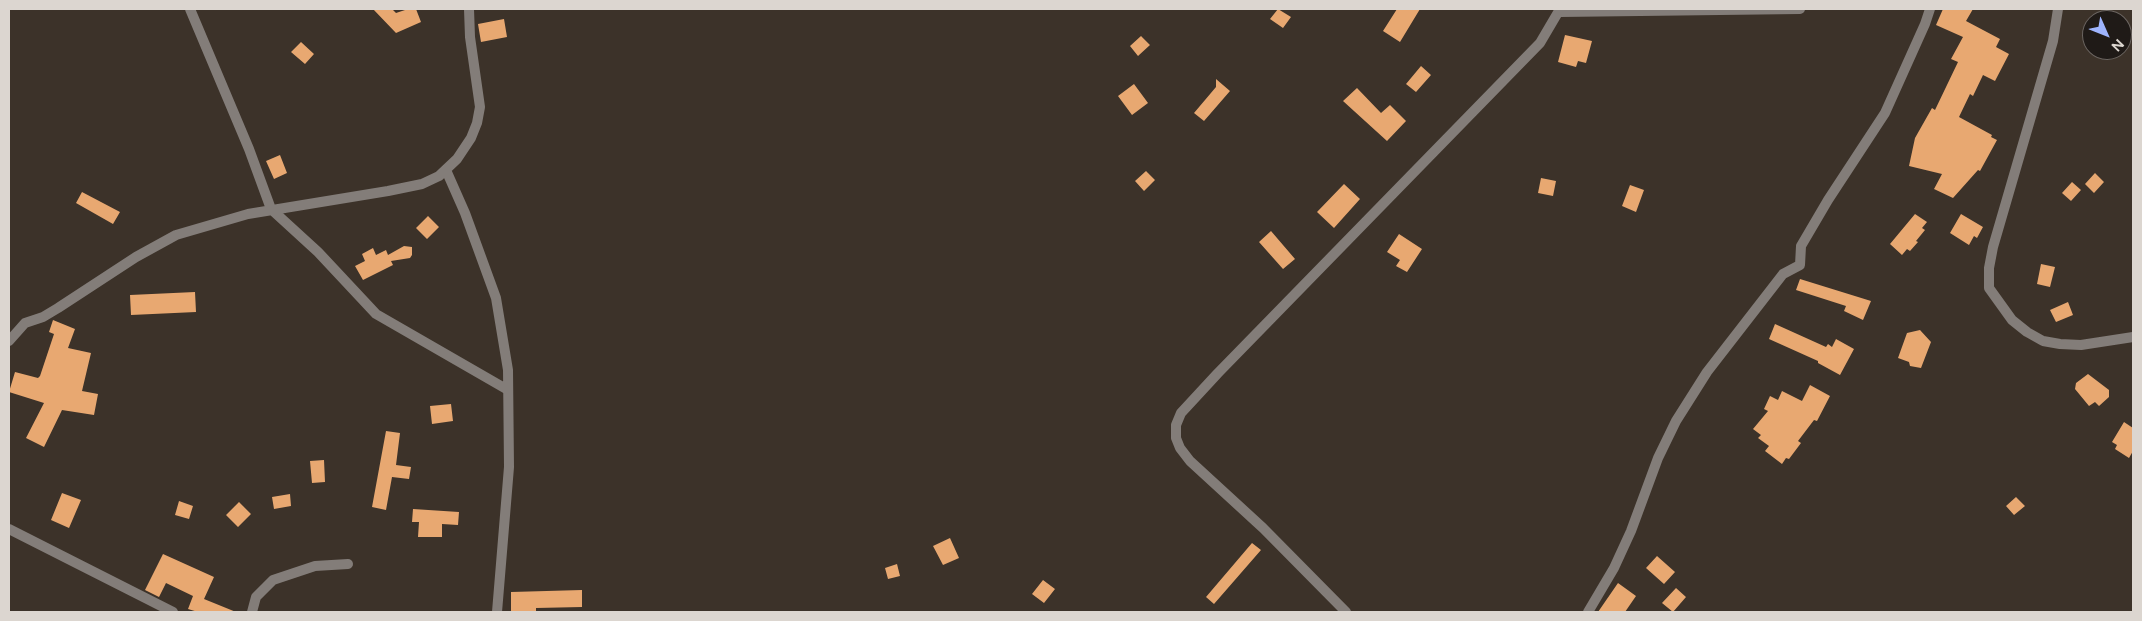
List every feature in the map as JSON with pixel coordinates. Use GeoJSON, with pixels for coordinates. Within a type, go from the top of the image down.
{"type":"FeatureCollection","features":[{"type":"Feature","properties":{"kind":"street"},"geometry":{"type":"LineString","coordinates":[[190,9],[249,149],[271,209],[318,252],[376,314],[508,390]]}},
{"type":"Feature","properties":{"kind":"street"},"geometry":{"type":"LineString","coordinates":[[9,341],[25,323],[43,317],[136,257],[176,235],[248,214],[422,184],[439,176],[457,159],[471,138],[478,123],[480,107],[471,44],[469,9]]}},
{"type":"Feature","properties":{"kind":"street"},"geometry":{"type":"LineString","coordinates":[[1346,612],[1263,528],[1190,461],[1178,443],[1176,425],[1181,413],[1439,144],[1540,43],[1560,10],[1699,12],[1800,9]]}},
{"type":"Feature","properties":{"kind":"street"},"geometry":{"type":"LineString","coordinates":[[1588,612],[1621,553],[1658,458],[1676,421],[1706,372],[1783,274],[1800,265],[1801,246],[1828,200],[1885,113],[1930,9]]}},
{"type":"Feature","properties":{"kind":"street"},"geometry":{"type":"LineString","coordinates":[[2058,9],[2053,42],[1993,247],[1989,268],[1989,288],[2012,320],[2027,332],[2043,341],[2081,345],[2133,337]]}},
{"type":"Feature","properties":{"kind":"street"},"geometry":{"type":"LineString","coordinates":[[446,170],[468,222],[496,298],[508,370],[509,467],[497,612]]}},
{"type":"Feature","properties":{"kind":"street"},"geometry":{"type":"LineString","coordinates":[[9,529],[172,612]]}},
{"type":"Feature","properties":{"kind":"street"},"geometry":{"type":"LineString","coordinates":[[252,612],[256,597],[273,580],[315,566],[348,564]]}},
{"type":"Feature","properties":{"kind":"building"},"geometry":{"type":"Polygon","coordinates":[[[373,9],[392,9],[396,13],[408,9],[416,9],[421,22],[396,33],[373,9]]]}},
{"type":"Feature","properties":{"kind":"building"},"geometry":{"type":"Polygon","coordinates":[[[1278,9],[1291,17],[1283,28],[1270,19],[1278,9]]]}},
{"type":"Feature","properties":{"kind":"building"},"geometry":{"type":"Polygon","coordinates":[[[1397,9],[1420,9],[1400,42],[1383,31],[1397,9]]]}},
{"type":"Feature","properties":{"kind":"building"},"geometry":{"type":"Polygon","coordinates":[[[1943,9],[1973,9],[1966,21],[2000,39],[1996,47],[2009,54],[1995,81],[1983,75],[1973,96],[1970,94],[1959,117],[1992,135],[1991,137],[1997,140],[1980,171],[1978,170],[1953,198],[1934,189],[1942,174],[1909,166],[1915,138],[1932,108],[1935,110],[1958,62],[1951,59],[1963,37],[1936,25],[1943,9]]]}},
{"type":"Feature","properties":{"kind":"building"},"geometry":{"type":"Polygon","coordinates":[[[504,19],[507,37],[481,42],[478,24],[504,19]]]}},
{"type":"Feature","properties":{"kind":"building"},"geometry":{"type":"Polygon","coordinates":[[[1565,35],[1592,41],[1586,63],[1578,61],[1576,67],[1558,62],[1565,35]]]}},
{"type":"Feature","properties":{"kind":"building"},"geometry":{"type":"Polygon","coordinates":[[[1141,36],[1150,45],[1138,56],[1130,46],[1141,36]]]}},
{"type":"Feature","properties":{"kind":"building"},"geometry":{"type":"Polygon","coordinates":[[[301,42],[314,54],[305,64],[291,52],[301,42]]]}},
{"type":"Feature","properties":{"kind":"building"},"geometry":{"type":"Polygon","coordinates":[[[1421,66],[1431,75],[1416,92],[1406,84],[1421,66]]]}},
{"type":"Feature","properties":{"kind":"building"},"geometry":{"type":"Polygon","coordinates":[[[1216,79],[1230,91],[1204,121],[1194,113],[1216,87],[1216,79]]]}},
{"type":"Feature","properties":{"kind":"building"},"geometry":{"type":"Polygon","coordinates":[[[1134,84],[1148,103],[1132,115],[1118,96],[1134,84]]]}},
{"type":"Feature","properties":{"kind":"building"},"geometry":{"type":"Polygon","coordinates":[[[1357,88],[1381,113],[1390,105],[1406,121],[1387,141],[1343,101],[1357,88]]]}},
{"type":"Feature","properties":{"kind":"building"},"geometry":{"type":"Polygon","coordinates":[[[280,155],[287,173],[274,179],[266,161],[280,155]]]}},
{"type":"Feature","properties":{"kind":"building"},"geometry":{"type":"Polygon","coordinates":[[[1146,171],[1155,180],[1144,191],[1135,181],[1146,171]]]}},
{"type":"Feature","properties":{"kind":"building"},"geometry":{"type":"Polygon","coordinates":[[[2095,173],[2104,182],[2094,193],[2085,184],[2095,173]]]}},
{"type":"Feature","properties":{"kind":"building"},"geometry":{"type":"Polygon","coordinates":[[[1541,178],[1556,181],[1553,196],[1538,193],[1541,178]]]}},
{"type":"Feature","properties":{"kind":"building"},"geometry":{"type":"Polygon","coordinates":[[[2072,182],[2081,190],[2071,201],[2062,193],[2072,182]]]}},
{"type":"Feature","properties":{"kind":"building"},"geometry":{"type":"Polygon","coordinates":[[[1344,184],[1360,199],[1334,228],[1317,212],[1344,184]]]}},
{"type":"Feature","properties":{"kind":"building"},"geometry":{"type":"Polygon","coordinates":[[[1630,185],[1644,190],[1636,212],[1622,206],[1630,185]]]}},
{"type":"Feature","properties":{"kind":"building"},"geometry":{"type":"Polygon","coordinates":[[[82,192],[120,212],[113,224],[76,203],[82,192]]]}},
{"type":"Feature","properties":{"kind":"building"},"geometry":{"type":"Polygon","coordinates":[[[1915,214],[1927,222],[1922,228],[1925,230],[1910,251],[1907,249],[1902,255],[1890,244],[1915,214]]]}},
{"type":"Feature","properties":{"kind":"building"},"geometry":{"type":"Polygon","coordinates":[[[1961,214],[1983,227],[1977,238],[1974,236],[1969,245],[1950,233],[1961,214]]]}},
{"type":"Feature","properties":{"kind":"building"},"geometry":{"type":"Polygon","coordinates":[[[428,216],[439,227],[427,239],[416,228],[428,216]]]}},
{"type":"Feature","properties":{"kind":"building"},"geometry":{"type":"Polygon","coordinates":[[[1271,231],[1295,259],[1283,269],[1259,242],[1271,231]]]}},
{"type":"Feature","properties":{"kind":"building"},"geometry":{"type":"Polygon","coordinates":[[[1399,234],[1422,249],[1407,272],[1396,266],[1400,260],[1387,252],[1399,234]]]}},
{"type":"Feature","properties":{"kind":"building"},"geometry":{"type":"Polygon","coordinates":[[[404,246],[412,247],[410,258],[391,261],[393,265],[363,280],[355,266],[365,261],[362,254],[373,248],[376,255],[386,250],[388,255],[404,246]]]}},
{"type":"Feature","properties":{"kind":"building"},"geometry":{"type":"Polygon","coordinates":[[[2041,264],[2055,267],[2050,287],[2037,284],[2041,264]]]}},
{"type":"Feature","properties":{"kind":"building"},"geometry":{"type":"Polygon","coordinates":[[[1800,279],[1871,301],[1863,320],[1844,311],[1846,306],[1796,290],[1800,279]]]}},
{"type":"Feature","properties":{"kind":"building"},"geometry":{"type":"Polygon","coordinates":[[[195,292],[196,312],[131,315],[130,295],[195,292]]]}},
{"type":"Feature","properties":{"kind":"building"},"geometry":{"type":"Polygon","coordinates":[[[2068,302],[2073,315],[2056,322],[2050,310],[2068,302]]]}},
{"type":"Feature","properties":{"kind":"building"},"geometry":{"type":"Polygon","coordinates":[[[53,320],[75,329],[68,348],[91,353],[82,391],[98,394],[94,415],[62,410],[44,447],[26,438],[44,403],[9,392],[15,372],[38,378],[40,376],[54,334],[49,332],[53,320]]]}},
{"type":"Feature","properties":{"kind":"building"},"geometry":{"type":"Polygon","coordinates":[[[1775,324],[1826,347],[1828,344],[1832,347],[1836,339],[1854,349],[1840,375],[1818,363],[1818,361],[1769,339],[1775,324]]]}},
{"type":"Feature","properties":{"kind":"building"},"geometry":{"type":"Polygon","coordinates":[[[1920,330],[1931,342],[1921,368],[1910,366],[1909,362],[1898,358],[1907,333],[1920,330]]]}},
{"type":"Feature","properties":{"kind":"building"},"geometry":{"type":"Polygon","coordinates":[[[2088,374],[2109,390],[2109,397],[2099,406],[2095,402],[2089,406],[2075,389],[2076,383],[2088,374]]]}},
{"type":"Feature","properties":{"kind":"building"},"geometry":{"type":"Polygon","coordinates":[[[1810,385],[1830,396],[1817,421],[1814,420],[1798,441],[1801,443],[1789,459],[1786,458],[1782,464],[1765,451],[1769,446],[1758,438],[1761,435],[1753,429],[1768,411],[1764,409],[1770,396],[1778,400],[1782,391],[1802,401],[1810,385]]]}},
{"type":"Feature","properties":{"kind":"building"},"geometry":{"type":"Polygon","coordinates":[[[451,404],[453,421],[432,424],[430,406],[451,404]]]}},
{"type":"Feature","properties":{"kind":"building"},"geometry":{"type":"Polygon","coordinates":[[[2124,422],[2133,428],[2133,451],[2129,458],[2115,449],[2117,445],[2112,442],[2124,422]]]}},
{"type":"Feature","properties":{"kind":"building"},"geometry":{"type":"Polygon","coordinates":[[[386,431],[400,433],[396,465],[411,467],[409,479],[392,477],[386,510],[372,507],[386,431]]]}},
{"type":"Feature","properties":{"kind":"building"},"geometry":{"type":"Polygon","coordinates":[[[324,460],[325,482],[312,483],[310,461],[324,460]]]}},
{"type":"Feature","properties":{"kind":"building"},"geometry":{"type":"Polygon","coordinates":[[[62,493],[81,500],[69,528],[51,520],[62,493]]]}},
{"type":"Feature","properties":{"kind":"building"},"geometry":{"type":"Polygon","coordinates":[[[290,494],[291,506],[274,509],[272,497],[290,494]]]}},
{"type":"Feature","properties":{"kind":"building"},"geometry":{"type":"Polygon","coordinates":[[[2016,497],[2025,506],[2014,515],[2006,506],[2016,497]]]}},
{"type":"Feature","properties":{"kind":"building"},"geometry":{"type":"Polygon","coordinates":[[[179,501],[193,506],[189,519],[175,515],[179,501]]]}},
{"type":"Feature","properties":{"kind":"building"},"geometry":{"type":"Polygon","coordinates":[[[239,502],[251,514],[238,527],[226,515],[239,502]]]}},
{"type":"Feature","properties":{"kind":"building"},"geometry":{"type":"Polygon","coordinates":[[[413,509],[459,512],[458,525],[442,524],[442,537],[418,537],[419,522],[412,522],[413,509]]]}},
{"type":"Feature","properties":{"kind":"building"},"geometry":{"type":"Polygon","coordinates":[[[950,538],[959,558],[943,565],[933,546],[950,538]]]}},
{"type":"Feature","properties":{"kind":"building"},"geometry":{"type":"Polygon","coordinates":[[[1252,543],[1261,550],[1214,604],[1206,597],[1252,543]]]}},
{"type":"Feature","properties":{"kind":"building"},"geometry":{"type":"Polygon","coordinates":[[[163,554],[214,577],[204,599],[236,612],[198,612],[188,609],[193,596],[166,583],[159,597],[145,590],[163,554]]]}},
{"type":"Feature","properties":{"kind":"building"},"geometry":{"type":"Polygon","coordinates":[[[1657,556],[1675,572],[1664,584],[1646,568],[1657,556]]]}},
{"type":"Feature","properties":{"kind":"building"},"geometry":{"type":"Polygon","coordinates":[[[897,564],[900,576],[888,579],[885,568],[897,564]]]}},
{"type":"Feature","properties":{"kind":"building"},"geometry":{"type":"Polygon","coordinates":[[[1043,580],[1055,589],[1044,603],[1032,594],[1043,580]]]}},
{"type":"Feature","properties":{"kind":"building"},"geometry":{"type":"Polygon","coordinates":[[[1618,583],[1636,596],[1625,612],[1598,612],[1618,583]]]}},
{"type":"Feature","properties":{"kind":"building"},"geometry":{"type":"Polygon","coordinates":[[[1676,588],[1686,597],[1673,612],[1662,603],[1676,588]]]}},
{"type":"Feature","properties":{"kind":"building"},"geometry":{"type":"Polygon","coordinates":[[[582,590],[582,607],[536,608],[536,612],[511,612],[511,592],[582,590]]]}}]}
